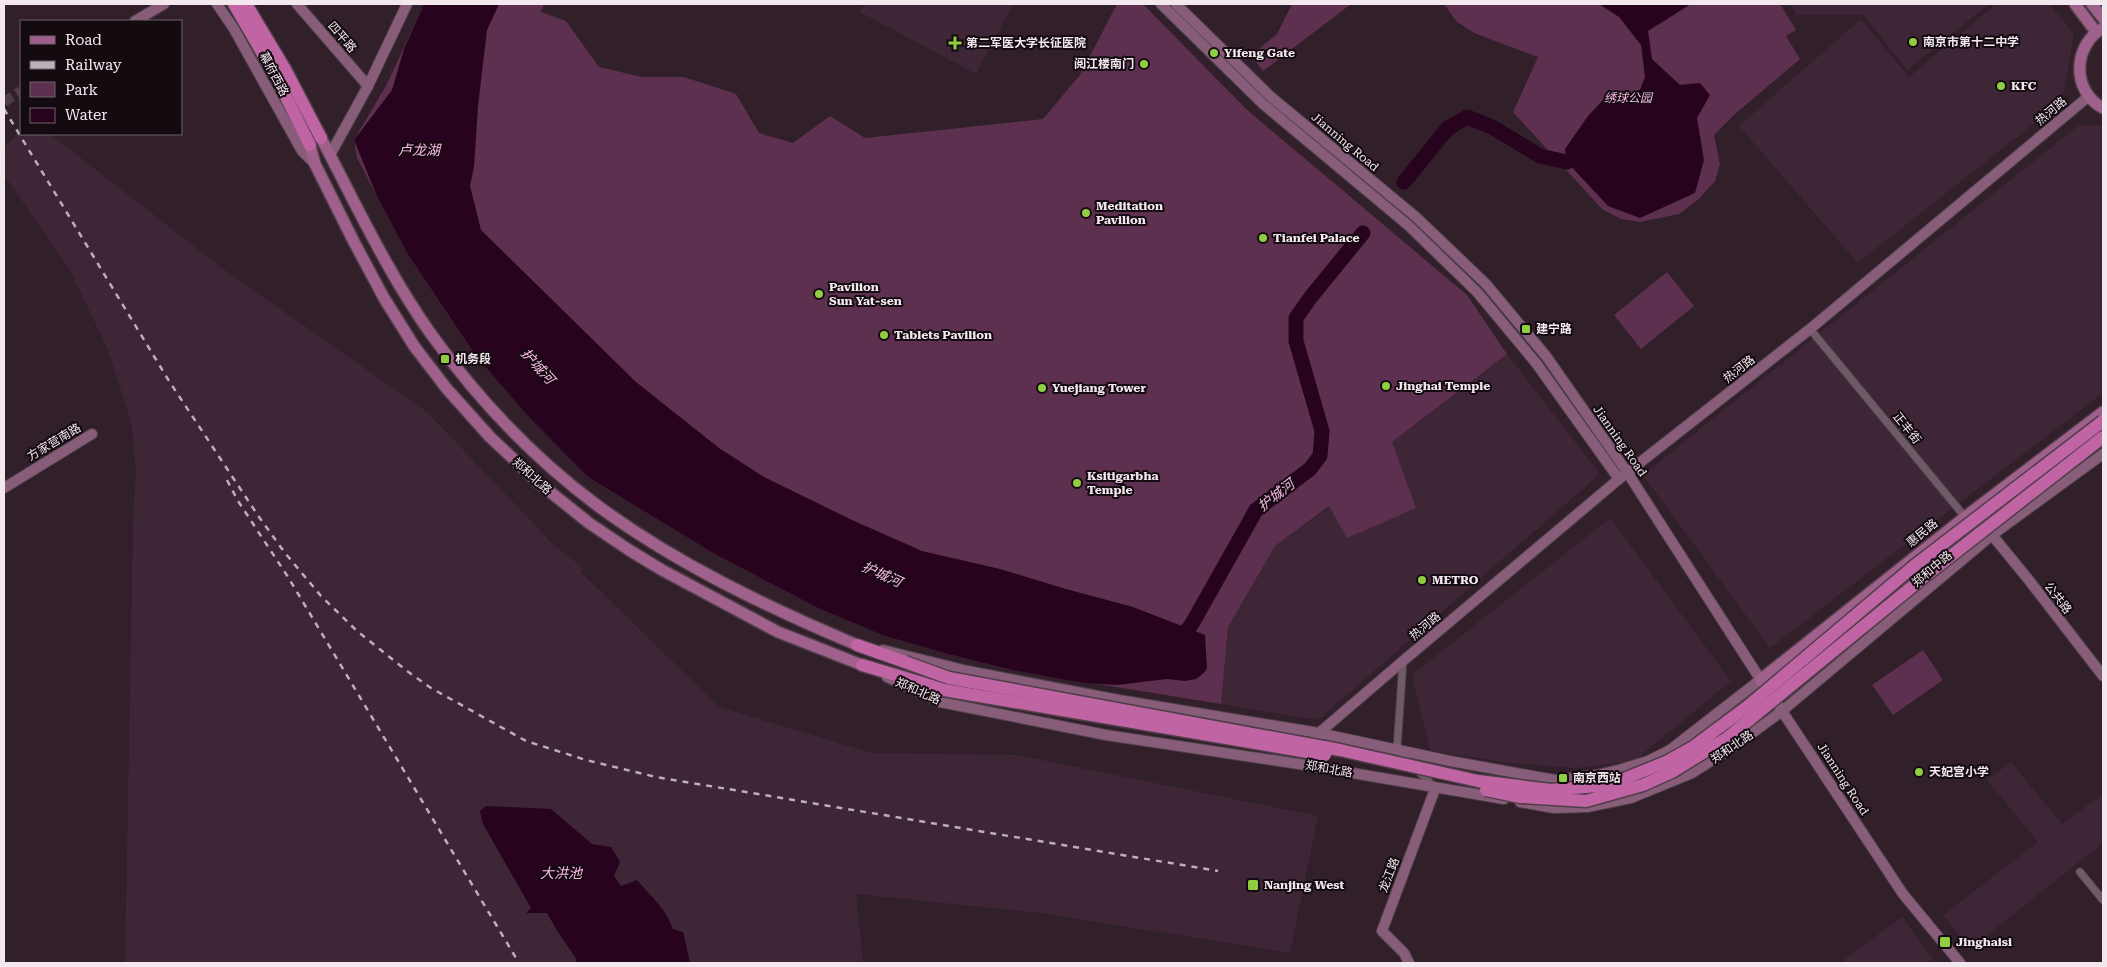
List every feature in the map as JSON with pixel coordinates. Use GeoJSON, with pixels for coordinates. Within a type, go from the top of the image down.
{"type":"FeatureCollection","features":[{"type":"Feature","properties":{"kind":"highway","name":"幕府西路"},"geometry":{"type":"LineString","coordinates":[[234,4],[316,142]]}},
{"type":"Feature","properties":{"kind":"highway","name":"幕府西路"},"geometry":{"type":"LineString","coordinates":[[246,4],[284,69],[316,142]]}},
{"type":"Feature","properties":{"kind":"highway","name":"郑和北路"},"geometry":{"type":"LineString","coordinates":[[857,645],[949,678],[1330,748],[1478,781],[1551,790],[1608,784],[1666,762],[1693,747],[1748,706],[1914,566],[2103,421]]}},
{"type":"Feature","properties":{"kind":"highway","name":"郑和北路"},"geometry":{"type":"LineString","coordinates":[[862,665],[944,690],[1334,757],[1520,797],[1586,800],[1643,786],[1672,772],[1727,738],[1931,571],[2103,437]]}},
{"type":"Feature","properties":{"kind":"main road"},"geometry":{"type":"LineString","coordinates":[[138,20],[164,4]]}},
{"type":"Feature","properties":{"kind":"main road"},"geometry":{"type":"LineString","coordinates":[[217,4],[234,29],[302,151],[315,164]]}},
{"type":"Feature","properties":{"kind":"main road","name":"四平路"},"geometry":{"type":"LineString","coordinates":[[297,4],[368,86]]}},
{"type":"Feature","properties":{"kind":"main road"},"geometry":{"type":"LineString","coordinates":[[330,155],[368,86],[406,4]]}},
{"type":"Feature","properties":{"kind":"main road","name":"Jianning Road"},"geometry":{"type":"LineString","coordinates":[[1161,4],[1274,114],[1409,226],[1452,265],[1502,320],[1623,476]]}},
{"type":"Feature","properties":{"kind":"main road","name":"Jianning Road"},"geometry":{"type":"LineString","coordinates":[[1176,4],[1270,96],[1416,217],[1486,284],[1546,356],[1623,476],[1903,894],[1960,963]]}},
{"type":"Feature","properties":{"kind":"main road"},"geometry":{"type":"LineString","coordinates":[[2075,4],[2100,30],[2087,42],[2080,62],[2082,83],[2089,96],[2103,108]]}},
{"type":"Feature","properties":{"kind":"main road"},"geometry":{"type":"LineString","coordinates":[[2092,4],[2103,18]]}},
{"type":"Feature","properties":{"kind":"main road","name":"热河路"},"geometry":{"type":"LineString","coordinates":[[1319,733],[1623,476],[1810,329],[2089,96]]}},
{"type":"Feature","properties":{"kind":"main road","name":"郑和北路"},"geometry":{"type":"LineString","coordinates":[[316,142],[315,164],[375,282],[414,346],[447,389],[490,437],[539,484],[589,523],[662,570],[778,632],[862,665],[940,702],[1106,735],[1312,766],[1435,789],[1554,808],[1587,807],[1630,798],[1692,773],[1736,745],[1782,711]]}},
{"type":"Feature","properties":{"kind":"main road","name":"郑和北路"},"geometry":{"type":"LineString","coordinates":[[316,142],[330,155],[372,239],[401,288],[432,334],[506,424],[553,469],[597,506],[673,555],[787,615],[857,645],[904,654],[968,671],[1118,700],[1319,733],[1555,780],[1597,775],[1648,760],[1670,750],[1760,680]]}},
{"type":"Feature","properties":{"kind":"main road","name":"惠民路"},"geometry":{"type":"LineString","coordinates":[[1760,680],[1965,517],[2103,412]]}},
{"type":"Feature","properties":{"kind":"main road","name":"方家营南路"},"geometry":{"type":"LineString","coordinates":[[4,488],[92,434]]}},
{"type":"Feature","properties":{"kind":"main road","name":"郑和中路"},"geometry":{"type":"LineString","coordinates":[[1782,711],[1992,535],[2103,454]]}},
{"type":"Feature","properties":{"kind":"main road","name":"公共路"},"geometry":{"type":"LineString","coordinates":[[1992,535],[2103,676]]}},
{"type":"Feature","properties":{"kind":"main road"},"geometry":{"type":"LineString","coordinates":[[1312,766],[1319,733]]}},
{"type":"Feature","properties":{"kind":"main road","name":"龙江路"},"geometry":{"type":"LineString","coordinates":[[1409,963],[1404,953],[1382,931],[1435,789]]}},
{"type":"Feature","properties":{"kind":"street","name":"正丰街"},"geometry":{"type":"LineString","coordinates":[[1810,329],[1965,517],[1992,535]]}},
{"type":"Feature","properties":{"kind":"street"},"geometry":{"type":"LineString","coordinates":[[1403,661],[1397,749],[1435,789]]}},
{"type":"Feature","properties":{"kind":"street"},"geometry":{"type":"LineString","coordinates":[[2080,872],[2103,900]]}},
{"type":"Feature","properties":{"kind":"shaded area","name":"第二军医大学长征医院"},"geometry":{"type":"Polygon","coordinates":[[[865,4],[1013,4],[976,74],[860,12],[865,4]]]}},
{"type":"Feature","properties":{"kind":"shaded area","name":"南京市第十二中学"},"geometry":{"type":"Polygon","coordinates":[[[1790,4],[1989,4],[1907,70],[1864,15],[1797,15],[1790,4]]]}},
{"type":"Feature","properties":{"kind":"shaded area"},"geometry":{"type":"Polygon","coordinates":[[[1996,4],[2049,4],[2074,34],[2062,101],[1858,263],[1739,126],[1861,19],[1909,77],[1996,4]]]}},
{"type":"Feature","properties":{"kind":"shaded area"},"geometry":{"type":"Polygon","coordinates":[[[2079,125],[2103,125],[2103,393],[1770,648],[1643,475],[2079,125]]]}},
{"type":"Feature","properties":{"kind":"shaded area"},"geometry":{"type":"Polygon","coordinates":[[[20,131],[20,135],[51,135],[222,268],[427,412],[554,545],[583,568],[581,572],[719,707],[872,753],[1017,755],[1318,816],[1290,953],[1040,913],[856,894],[863,963],[125,963],[133,520],[136,471],[131,422],[107,347],[68,267],[4,175],[4,148],[20,131]]]}},
{"type":"Feature","properties":{"kind":"shaded area"},"geometry":{"type":"Polygon","coordinates":[[[1507,354],[1600,474],[1318,720],[1221,704],[1228,627],[1275,546],[1330,506],[1392,442],[1507,354]]]}},
{"type":"Feature","properties":{"kind":"shaded area"},"geometry":{"type":"Polygon","coordinates":[[[1610,518],[1731,681],[1634,761],[1576,768],[1510,763],[1430,751],[1412,675],[1610,518]]]}},
{"type":"Feature","properties":{"kind":"shaded area"},"geometry":{"type":"Polygon","coordinates":[[[2011,762],[2062,824],[2103,794],[2103,843],[1970,949],[1943,915],[2038,842],[1987,780],[2011,762]]]}},
{"type":"Feature","properties":{"kind":"shaded area"},"geometry":{"type":"Polygon","coordinates":[[[1902,917],[1936,963],[1840,963],[1902,917]]]}},
{"type":"Feature","properties":{"kind":"green space"},"geometry":{"type":"Polygon","coordinates":[[[424,4],[544,4],[541,12],[566,21],[599,67],[642,77],[684,77],[736,94],[759,133],[793,143],[830,116],[865,138],[1043,119],[1080,75],[1117,4],[1143,4],[1246,109],[1467,295],[1507,354],[1392,442],[1416,508],[1347,538],[1329,506],[1275,546],[1228,627],[1221,704],[1012,670],[885,636],[820,609],[713,553],[588,477],[527,415],[476,356],[407,253],[357,158],[354,140],[387,84],[424,4]]]}},
{"type":"Feature","properties":{"kind":"green space"},"geometry":{"type":"Polygon","coordinates":[[[1292,4],[1351,4],[1263,71],[1251,55],[1277,34],[1292,4]]]}},
{"type":"Feature","properties":{"kind":"green space","name":"绣球公园"},"geometry":{"type":"Polygon","coordinates":[[[1444,4],[1780,4],[1796,30],[1786,36],[1800,59],[1735,114],[1714,135],[1720,164],[1715,181],[1700,198],[1679,214],[1640,222],[1621,219],[1602,209],[1513,112],[1538,57],[1474,33],[1456,21],[1444,4]]]}},
{"type":"Feature","properties":{"kind":"green space"},"geometry":{"type":"Polygon","coordinates":[[[1667,272],[1694,306],[1641,349],[1614,315],[1667,272]]]}},
{"type":"Feature","properties":{"kind":"green space"},"geometry":{"type":"Polygon","coordinates":[[[1923,650],[1943,680],[1893,715],[1872,685],[1923,650]]]}},
{"type":"Feature","properties":{"kind":"water","name":"卢龙湖"},"geometry":{"type":"Polygon","coordinates":[[[424,4],[499,4],[487,30],[478,106],[474,167],[470,186],[481,230],[636,382],[719,448],[764,477],[852,520],[922,551],[1000,569],[1133,607],[1205,635],[1207,668],[1204,673],[1196,679],[1185,681],[1167,679],[1117,685],[1085,683],[1012,670],[885,636],[820,609],[713,553],[588,477],[527,415],[476,356],[407,253],[376,194],[354,140],[392,90],[404,49],[424,4]]]}},
{"type":"Feature","properties":{"kind":"water"},"geometry":{"type":"Polygon","coordinates":[[[1599,4],[1691,4],[1648,31],[1652,59],[1680,85],[1700,83],[1710,95],[1697,118],[1704,160],[1695,193],[1640,218],[1608,206],[1567,162],[1565,149],[1588,116],[1603,100],[1615,102],[1637,97],[1645,77],[1641,45],[1619,17],[1599,4]]]}},
{"type":"Feature","properties":{"kind":"water","name":"大洪池"},"geometry":{"type":"Polygon","coordinates":[[[486,806],[551,809],[592,844],[611,847],[620,862],[614,876],[621,886],[637,880],[662,909],[673,929],[683,932],[690,963],[575,963],[577,960],[547,913],[526,913],[531,908],[483,824],[480,811],[486,806]]]}},
{"type":"Feature","properties":{"kind":"waterway"},"geometry":{"type":"LineString","coordinates":[[1404,182],[1448,128],[1467,117],[1492,127],[1540,156],[1567,162]]}},
{"type":"Feature","properties":{"kind":"waterway","name":"护城河"},"geometry":{"type":"LineString","coordinates":[[1178,644],[1193,622],[1256,510],[1310,469],[1320,456],[1322,431],[1296,341],[1296,318],[1363,233]]}},
{"type":"Feature","properties":{"kind":"tunnel"},"geometry":{"type":"LineString","coordinates":[[4,102],[20,92]]}},
{"type":"Feature","properties":{"kind":"railway"},"geometry":{"type":"LineString","coordinates":[[4,109],[169,381],[285,553],[321,596],[357,631],[431,688],[526,741],[586,760],[656,777],[1218,871]]}},
{"type":"Feature","properties":{"kind":"railway"},"geometry":{"type":"LineString","coordinates":[[227,480],[238,501],[288,577],[519,963]]}},
{"type":"Feature","properties":{"kind":"place","name":"南京市第十二中学"},"geometry":{"type":"Point","coordinates":[1913,42]}},
{"type":"Feature","properties":{"kind":"place","name":"第二军医大学长征医院"},"geometry":{"type":"Point","coordinates":[955,43]}},
{"type":"Feature","properties":{"kind":"place","name":"Yifeng Gate"},"geometry":{"type":"Point","coordinates":[1214,53]}},
{"type":"Feature","properties":{"kind":"place","name":"阅江楼南门"},"geometry":{"type":"Point","coordinates":[1144,64]}},
{"type":"Feature","properties":{"kind":"place","name":"KFC"},"geometry":{"type":"Point","coordinates":[2001,86]}},
{"type":"Feature","properties":{"kind":"place","name":"Meditation Pavilion"},"geometry":{"type":"Point","coordinates":[1086,213]}},
{"type":"Feature","properties":{"kind":"place","name":"Tianfei Palace"},"geometry":{"type":"Point","coordinates":[1263,238]}},
{"type":"Feature","properties":{"kind":"place","name":"Pavilion Sun Yat-sen"},"geometry":{"type":"Point","coordinates":[819,294]}},
{"type":"Feature","properties":{"kind":"place","name":"建宁路"},"geometry":{"type":"Point","coordinates":[1526,329]}},
{"type":"Feature","properties":{"kind":"place","name":"Tablets Pavilion"},"geometry":{"type":"Point","coordinates":[884,335]}},
{"type":"Feature","properties":{"kind":"place","name":"机务段"},"geometry":{"type":"Point","coordinates":[445,359]}},
{"type":"Feature","properties":{"kind":"place","name":"Jinghai Temple"},"geometry":{"type":"Point","coordinates":[1386,386]}},
{"type":"Feature","properties":{"kind":"place","name":"Yuejiang Tower"},"geometry":{"type":"Point","coordinates":[1042,388]}},
{"type":"Feature","properties":{"kind":"place","name":"Ksitigarbha Temple"},"geometry":{"type":"Point","coordinates":[1077,483]}},
{"type":"Feature","properties":{"kind":"place","name":"METRO"},"geometry":{"type":"Point","coordinates":[1422,580]}},
{"type":"Feature","properties":{"kind":"place","name":"天妃宫小学"},"geometry":{"type":"Point","coordinates":[1919,772]}},
{"type":"Feature","properties":{"kind":"place","name":"南京西站"},"geometry":{"type":"Point","coordinates":[1563,778]}},
{"type":"Feature","properties":{"kind":"place","name":"Nanjing West"},"geometry":{"type":"Point","coordinates":[1253,885]}},
{"type":"Feature","properties":{"kind":"place","name":"Jinghaisi"},"geometry":{"type":"Point","coordinates":[1945,942]}}]}
